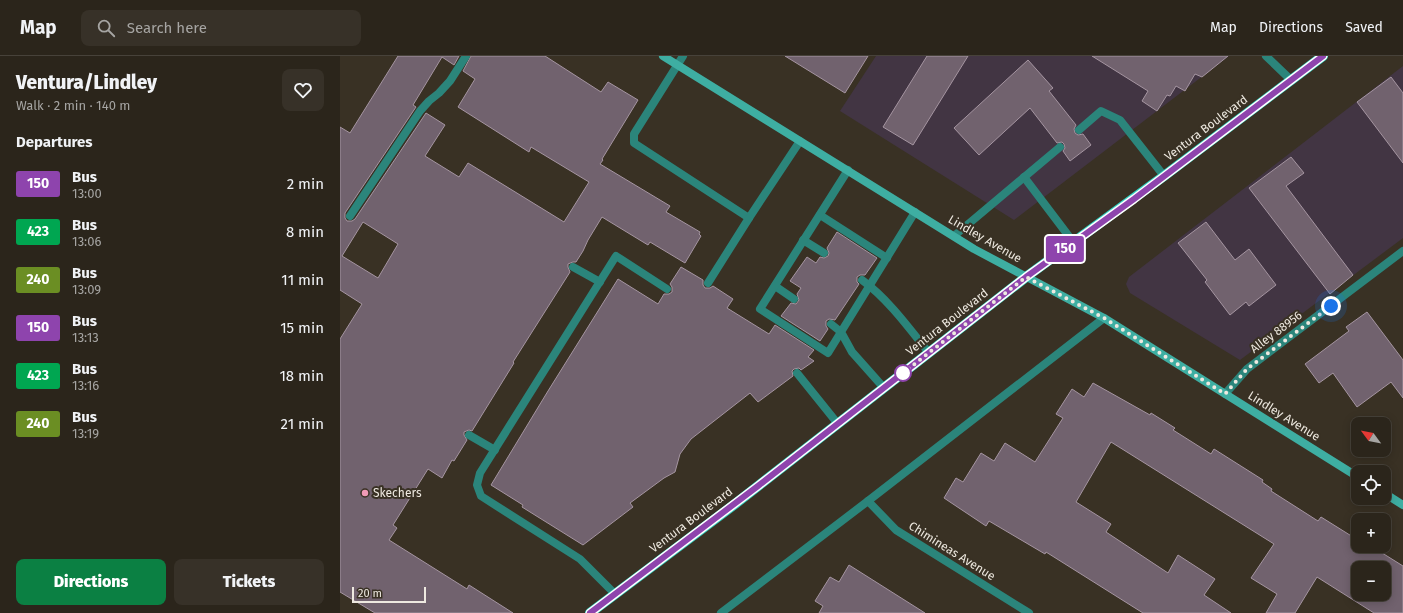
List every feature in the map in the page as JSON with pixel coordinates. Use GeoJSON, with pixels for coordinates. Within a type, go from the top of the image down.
{"type":"FeatureCollection","features":[{"type":"Feature","properties":{"kind":"main road","name":"Lindley Avenue"},"geometry":{"type":"LineString","coordinates":[[663,56],[974,249],[1104,318],[1351,472]]}},
{"type":"Feature","properties":{"kind":"main road","name":"Ventura Boulevard"},"geometry":{"type":"LineString","coordinates":[[590,613],[838,424],[1026,277],[1074,243],[1323,56]]}},
{"type":"Feature","properties":{"kind":"main road"},"geometry":{"type":"LineString","coordinates":[[1391,497],[1403,505]]}},
{"type":"Feature","properties":{"kind":"street"},"geometry":{"type":"LineString","coordinates":[[350,216],[420,111],[450,81],[466,56]]}},
{"type":"Feature","properties":{"kind":"street"},"geometry":{"type":"LineString","coordinates":[[683,56],[634,134],[634,143],[748,218]]}},
{"type":"Feature","properties":{"kind":"street"},"geometry":{"type":"LineString","coordinates":[[1266,56],[1291,80]]}},
{"type":"Feature","properties":{"kind":"street"},"geometry":{"type":"LineString","coordinates":[[1079,130],[1101,111],[1120,120],[1164,176]]}},
{"type":"Feature","properties":{"kind":"street"},"geometry":{"type":"LineString","coordinates":[[708,283],[748,218],[800,141]]}},
{"type":"Feature","properties":{"kind":"street"},"geometry":{"type":"LineString","coordinates":[[954,236],[1060,147]]}},
{"type":"Feature","properties":{"kind":"street"},"geometry":{"type":"LineString","coordinates":[[848,170],[760,309],[828,352],[915,212]]}},
{"type":"Feature","properties":{"kind":"street"},"geometry":{"type":"LineString","coordinates":[[1024,177],[1074,243]]}},
{"type":"Feature","properties":{"kind":"street"},"geometry":{"type":"LineString","coordinates":[[820,216],[886,258]]}},
{"type":"Feature","properties":{"kind":"street"},"geometry":{"type":"LineString","coordinates":[[804,240],[824,253]]}},
{"type":"Feature","properties":{"kind":"street","name":"Alley 88956"},"geometry":{"type":"LineString","coordinates":[[1225,394],[1247,369],[1403,251]]}},
{"type":"Feature","properties":{"kind":"street"},"geometry":{"type":"LineString","coordinates":[[616,594],[580,559],[481,496],[477,485],[480,473],[616,256],[667,289]]}},
{"type":"Feature","properties":{"kind":"street"},"geometry":{"type":"LineString","coordinates":[[573,267],[600,282]]}},
{"type":"Feature","properties":{"kind":"street"},"geometry":{"type":"LineString","coordinates":[[862,280],[870,286],[899,316],[929,353]]}},
{"type":"Feature","properties":{"kind":"street"},"geometry":{"type":"LineString","coordinates":[[774,286],[794,299]]}},
{"type":"Feature","properties":{"kind":"street"},"geometry":{"type":"LineString","coordinates":[[720,613],[868,501],[1104,318]]}},
{"type":"Feature","properties":{"kind":"street"},"geometry":{"type":"LineString","coordinates":[[832,324],[841,332],[852,352],[884,388]]}},
{"type":"Feature","properties":{"kind":"street"},"geometry":{"type":"LineString","coordinates":[[797,373],[838,424]]}},
{"type":"Feature","properties":{"kind":"street"},"geometry":{"type":"LineString","coordinates":[[469,436],[495,450]]}},
{"type":"Feature","properties":{"kind":"street","name":"Chimineas Avenue"},"geometry":{"type":"LineString","coordinates":[[868,501],[896,530],[1029,613]]}},
{"type":"Feature","properties":{"kind":"shaded area"},"geometry":{"type":"Polygon","coordinates":[[[876,56],[1229,56],[1014,220],[840,111],[876,56]]]}},
{"type":"Feature","properties":{"kind":"shaded area"},"geometry":{"type":"Polygon","coordinates":[[[1403,66],[1403,238],[1240,360],[1130,293],[1126,284],[1129,277],[1403,66]]]}},
{"type":"Feature","properties":{"kind":"building"},"geometry":{"type":"Polygon","coordinates":[[[398,56],[459,56],[454,65],[442,57],[413,105],[416,107],[345,213],[345,218],[347,221],[352,221],[355,219],[426,113],[445,125],[425,156],[459,177],[468,163],[564,222],[589,182],[531,147],[529,152],[458,107],[475,79],[463,71],[471,56],[545,56],[601,92],[608,82],[638,100],[600,164],[670,206],[666,212],[700,232],[699,234],[701,236],[685,263],[650,242],[648,245],[602,217],[576,262],[568,264],[570,272],[513,362],[514,363],[472,431],[469,430],[464,432],[467,440],[454,461],[452,460],[442,478],[428,469],[393,525],[397,528],[389,540],[467,589],[469,585],[513,613],[375,613],[340,592],[340,339],[362,304],[340,290],[340,127],[350,133],[398,56]],[[363,222],[342,256],[378,278],[398,244],[363,222]]]}},
{"type":"Feature","properties":{"kind":"building"},"geometry":{"type":"Polygon","coordinates":[[[785,56],[868,56],[845,93],[785,56]]]}},
{"type":"Feature","properties":{"kind":"building"},"geometry":{"type":"Polygon","coordinates":[[[927,56],[968,56],[913,145],[883,127],[927,56]]]}},
{"type":"Feature","properties":{"kind":"building"},"geometry":{"type":"Polygon","coordinates":[[[1092,56],[1228,56],[1202,77],[1195,74],[1185,91],[1176,86],[1170,96],[1167,95],[1157,111],[1142,101],[1148,91],[1092,56]]]}},
{"type":"Feature","properties":{"kind":"building"},"geometry":{"type":"Polygon","coordinates":[[[1028,60],[1053,88],[1049,91],[1076,125],[1074,129],[1075,133],[1078,135],[1083,134],[1091,145],[1070,161],[1063,151],[1065,148],[1064,144],[1062,142],[1057,143],[1030,108],[979,155],[954,128],[1028,60]]]}},
{"type":"Feature","properties":{"kind":"building"},"geometry":{"type":"Polygon","coordinates":[[[1391,77],[1403,93],[1403,163],[1357,102],[1391,77]]]}},
{"type":"Feature","properties":{"kind":"building"},"geometry":{"type":"Polygon","coordinates":[[[1291,157],[1304,173],[1286,186],[1353,275],[1330,294],[1249,188],[1291,157]]]}},
{"type":"Feature","properties":{"kind":"building"},"geometry":{"type":"Polygon","coordinates":[[[1206,222],[1235,260],[1249,249],[1276,285],[1249,306],[1246,302],[1230,315],[1205,282],[1207,280],[1178,243],[1206,222]]]}},
{"type":"Feature","properties":{"kind":"building"},"geometry":{"type":"Polygon","coordinates":[[[837,232],[877,258],[865,275],[860,275],[857,277],[857,282],[859,284],[835,320],[829,319],[826,321],[826,326],[828,329],[820,341],[781,316],[791,303],[796,304],[799,300],[797,294],[801,288],[790,281],[807,257],[816,263],[820,257],[824,258],[828,256],[829,253],[827,248],[837,232]]]}},
{"type":"Feature","properties":{"kind":"building"},"geometry":{"type":"Polygon","coordinates":[[[681,267],[703,280],[703,285],[705,288],[710,288],[713,286],[733,299],[727,308],[769,334],[775,325],[814,350],[808,357],[814,361],[801,370],[799,368],[794,369],[792,371],[793,376],[758,402],[750,393],[691,439],[680,454],[675,472],[664,478],[630,503],[633,507],[583,545],[522,507],[523,505],[491,485],[618,279],[658,304],[664,294],[669,294],[672,292],[672,287],[670,284],[681,267]]]}},
{"type":"Feature","properties":{"kind":"building"},"geometry":{"type":"Polygon","coordinates":[[[1367,312],[1403,360],[1403,398],[1391,382],[1357,407],[1333,373],[1319,383],[1305,364],[1349,331],[1346,327],[1367,312]]]}},
{"type":"Feature","properties":{"kind":"building"},"geometry":{"type":"Polygon","coordinates":[[[1093,383],[1150,415],[1151,413],[1175,428],[1173,430],[1211,454],[1214,449],[1263,480],[1262,482],[1272,489],[1271,491],[1318,521],[1321,517],[1351,536],[1351,553],[1382,553],[1403,566],[1403,613],[1374,613],[1355,601],[1391,601],[1391,561],[1351,561],[1351,598],[1317,577],[1295,613],[1266,613],[1277,594],[1251,578],[1274,544],[1111,442],[1076,502],[1111,524],[1106,532],[1168,573],[1178,555],[1215,579],[1204,595],[1231,613],[1143,613],[1046,552],[1045,554],[989,521],[986,526],[944,498],[956,478],[963,482],[981,453],[994,461],[1005,443],[1035,462],[1063,418],[1056,414],[1072,389],[1084,397],[1093,383]]]}},
{"type":"Feature","properties":{"kind":"building"},"geometry":{"type":"Polygon","coordinates":[[[849,565],[925,613],[819,613],[823,606],[815,601],[830,577],[839,582],[849,565]]]}},
{"type":"Feature","properties":{"kind":"bus line","name":"150"},"geometry":{"type":"LineString","coordinates":[[590,613],[758,486],[1026,277],[1134,199],[1323,56]]}},
{"type":"Feature","properties":{"kind":"place","name":"Skechers"},"geometry":{"type":"Point","coordinates":[365,493]}},
{"type":"Feature","properties":{"kind":"route"},"geometry":{"type":"LineString","coordinates":[[903,373],[1026,277],[1104,318],[1225,394],[1247,369],[1331,306]]}}]}
